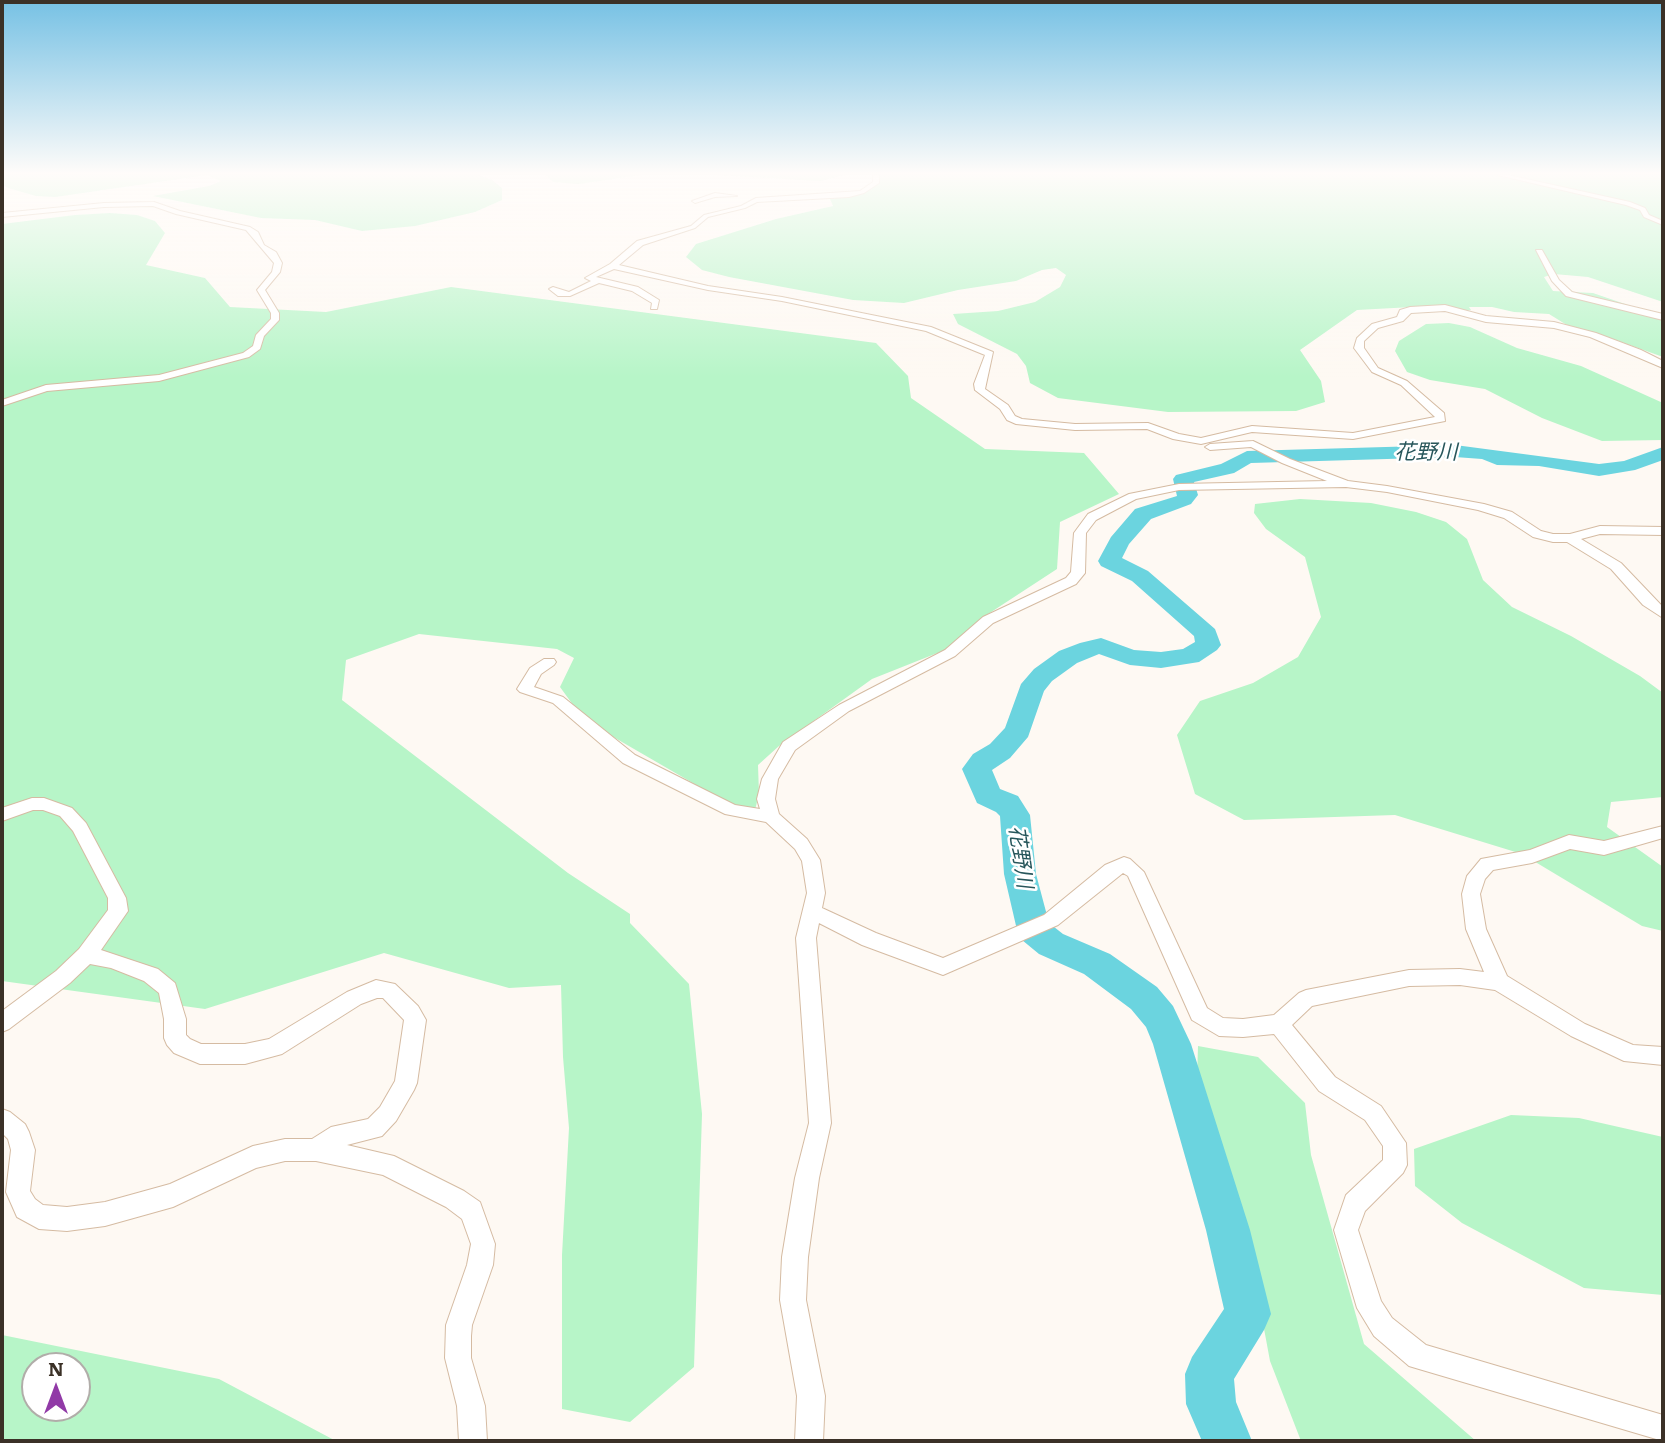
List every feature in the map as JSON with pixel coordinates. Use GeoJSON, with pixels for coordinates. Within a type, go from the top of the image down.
{"type":"FeatureCollection","features":[{"type":"Feature","properties":{"kind":"street"},"geometry":{"type":"LineString","coordinates":[[2,403],[46,388],[159,378],[246,355],[257,347],[260,335],[275,320],[275,313],[261,290],[276,272],[277,258],[259,242]]}},
{"type":"Feature","properties":{"kind":"street"},"geometry":{"type":"LineString","coordinates":[[642,242],[613,266],[589,278],[635,289],[656,302],[654,307]]}},
{"type":"Feature","properties":{"kind":"street"},"geometry":{"type":"LineString","coordinates":[[1539,253],[1559,284],[1569,294],[1663,317]]}},
{"type":"Feature","properties":{"kind":"street"},"geometry":{"type":"LineString","coordinates":[[613,266],[708,288],[789,300],[928,329],[990,354],[979,384],[980,390],[1004,407],[1011,418],[1020,422],[1075,427],[1148,426],[1177,437],[1201,441],[1252,429],[1353,436],[1441,419],[1440,415],[1404,383],[1375,370],[1359,348],[1360,340],[1375,326],[1399,319],[1404,316],[1403,312],[1433,307],[1453,309],[1486,319],[1554,325],[1576,330],[1638,352],[1663,365]]}},
{"type":"Feature","properties":{"kind":"street"},"geometry":{"type":"LineString","coordinates":[[553,289],[561,294],[570,294],[597,281]]}},
{"type":"Feature","properties":{"kind":"street"},"geometry":{"type":"LineString","coordinates":[[1133,427],[1192,445],[1216,447],[1244,443],[1346,484]]}},
{"type":"Feature","properties":{"kind":"street"},"geometry":{"type":"LineString","coordinates":[[771,817],[766,799],[770,779],[789,746],[844,708],[950,653],[988,620],[1071,581],[1078,573],[1080,533],[1092,517],[1133,496],[1179,487],[1346,484],[1480,507],[1508,515],[1537,534],[1553,538],[1570,538],[1600,530],[1637,528],[1663,531]]}},
{"type":"Feature","properties":{"kind":"street"},"geometry":{"type":"LineString","coordinates":[[1570,538],[1616,566],[1648,602],[1663,614]]}},
{"type":"Feature","properties":{"kind":"street"},"geometry":{"type":"LineString","coordinates":[[549,662],[535,671],[525,690],[558,700],[629,759],[731,810],[771,817],[795,838],[811,860],[816,893],[806,938],[820,1123],[807,1178],[794,1257],[793,1300],[811,1396],[808,1441]]}},
{"type":"Feature","properties":{"kind":"street"},"geometry":{"type":"LineString","coordinates":[[2,815],[32,804],[44,804],[66,812],[80,827],[117,898],[118,911],[86,955],[64,977],[2,1023]]}},
{"type":"Feature","properties":{"kind":"street"},"geometry":{"type":"LineString","coordinates":[[1499,982],[1476,929],[1471,894],[1476,876],[1487,864],[1532,856],[1569,842],[1604,848],[1663,832]]}},
{"type":"Feature","properties":{"kind":"street"},"geometry":{"type":"LineString","coordinates":[[813,912],[869,939],[943,967],[1051,919],[1111,870],[1124,864],[1135,872],[1199,1014],[1219,1027],[1243,1028],[1279,1024],[1307,999],[1409,978],[1460,977],[1499,982],[1578,1030],[1600,1040],[1632,1054],[1663,1056]]}},
{"type":"Feature","properties":{"kind":"street"},"geometry":{"type":"LineString","coordinates":[[86,955],[113,960],[151,975],[169,989],[175,1019],[175,1038],[182,1046],[200,1054],[245,1054],[274,1047],[354,998],[376,989],[388,990],[411,1012],[415,1020],[406,1083],[388,1114],[374,1128],[331,1138],[316,1150]]}},
{"type":"Feature","properties":{"kind":"street"},"geometry":{"type":"LineString","coordinates":[[1279,1024],[1327,1084],[1373,1113],[1394,1143],[1395,1165],[1355,1204],[1346,1230],[1370,1308],[1383,1327],[1419,1356],[1663,1429]]}},
{"type":"Feature","properties":{"kind":"street"},"geometry":{"type":"LineString","coordinates":[[2,1119],[17,1132],[23,1150],[18,1192],[26,1208],[39,1217],[67,1219],[105,1214],[173,1195],[253,1157],[285,1150],[316,1150],[386,1164],[445,1194],[471,1211],[483,1244],[480,1265],[459,1325],[458,1358],[471,1406],[473,1441]]}},
{"type":"Feature","properties":{"kind":"green space"},"geometry":{"type":"Polygon","coordinates":[[[2,242],[159,242],[146,265],[205,278],[230,307],[326,312],[451,287],[876,343],[908,376],[911,398],[985,449],[1084,453],[1119,494],[1060,522],[1057,569],[982,618],[950,648],[872,679],[779,746],[758,765],[759,794],[755,810],[729,804],[584,720],[560,687],[574,658],[557,649],[419,634],[346,660],[342,700],[568,873],[630,914],[630,923],[689,984],[702,1114],[694,1367],[630,1422],[562,1409],[562,1255],[569,1128],[561,985],[509,988],[384,953],[205,1009],[2,981],[2,242]]]}},
{"type":"Feature","properties":{"kind":"green space"},"geometry":{"type":"Polygon","coordinates":[[[1663,242],[1663,302],[1588,277],[1554,274],[1544,277],[1553,291],[1593,293],[1663,317],[1663,357],[1602,335],[1570,327],[1549,314],[1514,312],[1492,307],[1469,307],[1471,310],[1466,311],[1431,306],[1357,310],[1300,350],[1321,381],[1325,402],[1296,411],[1168,412],[1058,398],[1030,383],[1026,366],[1017,354],[958,324],[953,314],[998,311],[1035,302],[1060,287],[1066,275],[1056,268],[1042,270],[1016,281],[958,290],[904,303],[853,300],[702,270],[686,257],[696,244],[1663,242]]]}},
{"type":"Feature","properties":{"kind":"green space"},"geometry":{"type":"Polygon","coordinates":[[[1449,323],[1470,327],[1517,348],[1581,366],[1663,403],[1663,440],[1602,441],[1542,418],[1485,389],[1430,380],[1407,372],[1395,351],[1399,341],[1426,324],[1449,323]]]}},
{"type":"Feature","properties":{"kind":"green space"},"geometry":{"type":"Polygon","coordinates":[[[1300,499],[1371,503],[1416,512],[1446,522],[1467,539],[1483,580],[1512,607],[1571,636],[1640,676],[1663,693],[1663,797],[1611,802],[1607,827],[1663,867],[1663,931],[1642,926],[1522,854],[1395,815],[1244,820],[1195,794],[1177,735],[1200,701],[1253,683],[1298,657],[1321,617],[1305,557],[1266,529],[1254,513],[1255,504],[1300,499]]]}},
{"type":"Feature","properties":{"kind":"green space"},"geometry":{"type":"Polygon","coordinates":[[[1198,1046],[1258,1057],[1305,1103],[1311,1155],[1364,1344],[1476,1441],[1301,1441],[1270,1361],[1247,1237],[1222,1147],[1197,1079],[1198,1046]]]}},
{"type":"Feature","properties":{"kind":"green space"},"geometry":{"type":"Polygon","coordinates":[[[1511,1115],[1579,1118],[1663,1137],[1663,1295],[1584,1288],[1462,1223],[1415,1186],[1414,1149],[1511,1115]]]}},
{"type":"Feature","properties":{"kind":"green space"},"geometry":{"type":"Polygon","coordinates":[[[2,1335],[86,1352],[21,1352],[21,1422],[91,1422],[91,1353],[219,1379],[336,1441],[2,1441],[2,1335]]]}},
{"type":"Feature","properties":{"kind":"waterway","name":"花野川"},"geometry":{"type":"LineString","coordinates":[[1227,1441],[1211,1404],[1209,1374],[1248,1314],[1228,1230],[1172,1044],[1160,1017],[1144,998],[1097,964],[1051,944],[1034,930],[1020,874],[1015,815],[1007,804],[988,796],[977,769],[983,761],[1000,751],[1018,731],[1031,690],[1043,675],[1068,657],[1101,646],[1130,657],[1161,660],[1190,656],[1208,645],[1206,634],[1175,605],[1140,576],[1109,561],[1119,542],[1143,514],[1184,500],[1188,495],[1183,479],[1185,478],[1227,469],[1247,457],[1455,451],[1486,454],[1497,459],[1539,460],[1599,470],[1628,466],[1663,453]]}}]}
